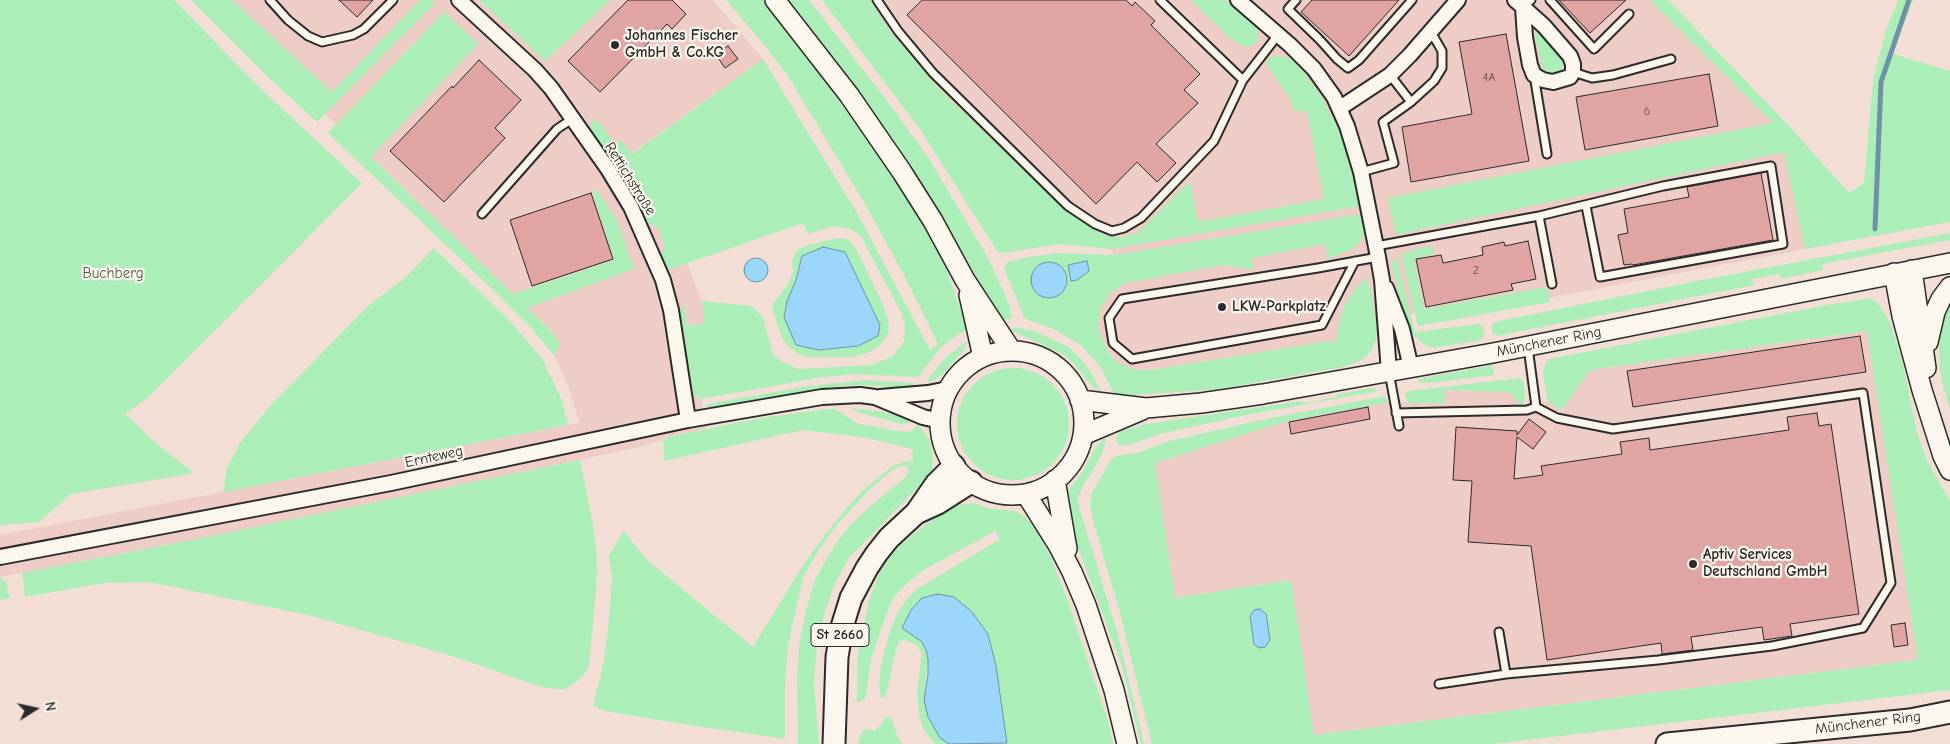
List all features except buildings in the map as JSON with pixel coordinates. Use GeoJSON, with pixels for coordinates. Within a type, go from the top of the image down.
{"type":"FeatureCollection","features":[{"type":"Feature","properties":{"kind":"main road"},"geometry":{"type":"LineString","coordinates":[[775,0],[849,95],[902,172],[933,221],[965,280],[1011,350]]}},
{"type":"Feature","properties":{"kind":"main road","name":"Münchener Ring"},"geometry":{"type":"LineString","coordinates":[[1080,400],[1146,408],[1234,399],[1528,346],[1950,263]]}},
{"type":"Feature","properties":{"kind":"main road"},"geometry":{"type":"LineString","coordinates":[[1903,272],[1928,379],[1936,432]]}},
{"type":"Feature","properties":{"kind":"main road"},"geometry":{"type":"LineString","coordinates":[[1903,272],[1917,375],[1943,456],[1950,470]]}},
{"type":"Feature","properties":{"kind":"main road"},"geometry":{"type":"LineString","coordinates":[[965,280],[983,357]]}},
{"type":"Feature","properties":{"kind":"main road"},"geometry":{"type":"LineString","coordinates":[[1928,379],[1927,347],[1930,327],[1941,299],[1950,287]]}},
{"type":"Feature","properties":{"kind":"main road"},"geometry":{"type":"LineString","coordinates":[[1011,350],[1030,353],[1053,364],[1070,380],[1080,400],[1084,420],[1083,435],[1074,460],[1066,471],[1041,489],[1026,494],[1010,495],[996,493],[971,482],[954,466],[944,445],[940,421],[948,389],[966,368],[983,357],[1011,350]]}},
{"type":"Feature","properties":{"kind":"main road","name":"Münchener Ring"},"geometry":{"type":"LineString","coordinates":[[1083,435],[1146,408]]}},
{"type":"Feature","properties":{"kind":"main road"},"geometry":{"type":"LineString","coordinates":[[916,513],[936,484],[954,466]]}},
{"type":"Feature","properties":{"kind":"main road"},"geometry":{"type":"LineString","coordinates":[[1055,480],[1072,572]]}},
{"type":"Feature","properties":{"kind":"main road"},"geometry":{"type":"LineString","coordinates":[[916,513],[938,503],[971,482]]}},
{"type":"Feature","properties":{"kind":"main road"},"geometry":{"type":"LineString","coordinates":[[1026,494],[1047,524],[1072,572],[1101,648],[1116,697],[1127,744]]}},
{"type":"Feature","properties":{"kind":"main road","name":"St 2660"},"geometry":{"type":"LineString","coordinates":[[843,744],[836,688],[839,642],[851,598],[877,553],[902,525],[916,513]]}},
{"type":"Feature","properties":{"kind":"main road"},"geometry":{"type":"LineString","coordinates":[[834,744],[836,688]]}},
{"type":"Feature","properties":{"kind":"main road","name":"Münchener Ring"},"geometry":{"type":"LineString","coordinates":[[1667,744],[1910,720],[1950,712]]}},
{"type":"Feature","properties":{"kind":"main road"},"geometry":{"type":"LineString","coordinates":[[1910,720],[1950,720]]}},
{"type":"Feature","properties":{"kind":"main road"},"geometry":{"type":"LineString","coordinates":[[1699,744],[1723,739]]}},
{"type":"Feature","properties":{"kind":"street","name":"Rettichstraße"},"geometry":{"type":"LineString","coordinates":[[459,0],[535,70],[572,118],[632,207],[659,272],[671,310],[688,420]]}},
{"type":"Feature","properties":{"kind":"street"},"geometry":{"type":"LineString","coordinates":[[1340,108],[1390,75],[1458,0]]}},
{"type":"Feature","properties":{"kind":"street"},"geometry":{"type":"LineString","coordinates":[[1523,2],[1570,56],[1573,64],[1573,72],[1570,77],[1562,81],[1553,82],[1543,80],[1534,75],[1530,65],[1525,37],[1523,2]]}},
{"type":"Feature","properties":{"kind":"street"},"geometry":{"type":"LineString","coordinates":[[1246,3],[1314,69],[1340,108],[1354,145],[1361,172],[1377,251],[1382,280],[1389,372]]}},
{"type":"Feature","properties":{"kind":"street"},"geometry":{"type":"LineString","coordinates":[[1382,280],[1402,329],[1411,368]]}},
{"type":"Feature","properties":{"kind":"street","name":"Ernteweg"},"geometry":{"type":"LineString","coordinates":[[0,557],[391,483],[688,420],[822,397],[860,395],[875,397],[923,394],[948,389]]}},
{"type":"Feature","properties":{"kind":"street","name":"Ernteweg"},"geometry":{"type":"LineString","coordinates":[[875,397],[923,418],[940,421]]}},
{"type":"Feature","properties":{"kind":"lane"},"geometry":{"type":"LineString","coordinates":[[270,0],[288,20],[308,36],[322,42],[353,36],[393,0]]}},
{"type":"Feature","properties":{"kind":"lane"},"geometry":{"type":"LineString","coordinates":[[877,0],[898,31],[933,73],[1068,206],[1095,224],[1112,231],[1124,228],[1141,218],[1214,141],[1243,80],[1278,35]]}},
{"type":"Feature","properties":{"kind":"lane"},"geometry":{"type":"LineString","coordinates":[[1160,0],[1243,80]]}},
{"type":"Feature","properties":{"kind":"lane"},"geometry":{"type":"LineString","coordinates":[[1296,0],[1288,9],[1348,68],[1359,60],[1412,0]]}},
{"type":"Feature","properties":{"kind":"lane"},"geometry":{"type":"LineString","coordinates":[[1550,0],[1594,49],[1629,14]]}},
{"type":"Feature","properties":{"kind":"lane"},"geometry":{"type":"LineString","coordinates":[[1361,172],[1394,164],[1382,122],[1411,102],[1434,81],[1442,68],[1442,51],[1431,32]]}},
{"type":"Feature","properties":{"kind":"lane"},"geometry":{"type":"LineString","coordinates":[[1573,72],[1592,78],[1613,75],[1671,59]]}},
{"type":"Feature","properties":{"kind":"lane"},"geometry":{"type":"LineString","coordinates":[[1390,75],[1411,102]]}},
{"type":"Feature","properties":{"kind":"lane"},"geometry":{"type":"LineString","coordinates":[[1534,75],[1547,154]]}},
{"type":"Feature","properties":{"kind":"lane"},"geometry":{"type":"LineString","coordinates":[[482,214],[557,129],[572,118]]}},
{"type":"Feature","properties":{"kind":"lane"},"geometry":{"type":"LineString","coordinates":[[1355,261],[1322,325],[1132,359],[1113,344],[1109,318],[1122,299],[1355,261],[1377,251],[1586,206],[1663,186],[1771,166],[1783,244],[1600,278],[1586,206]]}},
{"type":"Feature","properties":{"kind":"lane"},"geometry":{"type":"LineString","coordinates":[[1539,216],[1552,284]]}},
{"type":"Feature","properties":{"kind":"lane"},"geometry":{"type":"LineString","coordinates":[[1528,346],[1536,407]]}},
{"type":"Feature","properties":{"kind":"lane"},"geometry":{"type":"LineString","coordinates":[[1389,372],[1400,426]]}},
{"type":"Feature","properties":{"kind":"lane"},"geometry":{"type":"LineString","coordinates":[[1396,413],[1527,410],[1536,407],[1557,418],[1613,429],[1863,394],[1891,583],[1863,628],[1772,646],[1658,660],[1506,674],[1439,684]]}},
{"type":"Feature","properties":{"kind":"lane"},"geometry":{"type":"LineString","coordinates":[[1499,632],[1506,674]]}},
{"type":"Feature","properties":{"kind":"shaded area"},"geometry":{"type":"Polygon","coordinates":[[[209,0],[479,0],[545,61],[610,0],[713,0],[763,59],[631,154],[622,142],[613,141],[598,121],[590,130],[617,170],[629,173],[639,188],[637,199],[648,223],[659,228],[665,249],[660,256],[665,270],[687,264],[702,301],[705,323],[687,326],[697,399],[701,399],[706,429],[667,437],[663,440],[635,448],[496,478],[0,577],[0,535],[580,423],[566,380],[554,356],[560,344],[550,330],[365,151],[472,39],[444,12],[336,125],[209,0]]]}},
{"type":"Feature","properties":{"kind":"shaded area"},"geometry":{"type":"Polygon","coordinates":[[[852,0],[1650,0],[1785,135],[1806,221],[1805,249],[1549,298],[1547,287],[1424,309],[1371,330],[1338,340],[1150,370],[1131,369],[1114,360],[1103,341],[1098,325],[1101,308],[1111,293],[1114,255],[1109,245],[1057,209],[852,0]]]}},
{"type":"Feature","properties":{"kind":"shaded area","name":"Aptiv Services Deutschland GmbH"},"geometry":{"type":"Polygon","coordinates":[[[1867,331],[1918,660],[1313,735],[1291,580],[1175,598],[1155,462],[1283,422],[1388,402],[1444,403],[1444,390],[1510,392],[1521,406],[1548,401],[1561,411],[1590,370],[1867,331]]]}},
{"type":"Feature","properties":{"kind":"green space","name":"Buchberg"},"geometry":{"type":"Polygon","coordinates":[[[0,0],[174,0],[263,91],[362,183],[150,396],[125,414],[157,444],[194,473],[71,494],[39,522],[0,525],[0,0]]]}},
{"type":"Feature","properties":{"kind":"green space"},"geometry":{"type":"Polygon","coordinates":[[[191,0],[232,0],[332,92],[420,0],[431,0],[435,3],[317,122],[269,78],[191,0]]]}},
{"type":"Feature","properties":{"kind":"green space"},"geometry":{"type":"Polygon","coordinates":[[[479,0],[610,0],[545,61],[479,0]]]}},
{"type":"Feature","properties":{"kind":"green space"},"geometry":{"type":"Polygon","coordinates":[[[726,0],[764,0],[811,61],[891,174],[929,234],[946,268],[967,329],[941,347],[918,377],[854,374],[817,378],[701,399],[694,396],[679,312],[684,304],[687,326],[705,323],[702,301],[751,306],[763,317],[773,354],[784,363],[798,369],[872,365],[893,356],[904,341],[905,328],[902,314],[860,235],[848,228],[834,226],[808,234],[803,223],[665,271],[660,256],[665,248],[659,228],[648,223],[637,199],[639,188],[629,173],[617,170],[590,130],[591,121],[598,121],[613,141],[622,142],[632,154],[763,59],[857,213],[930,350],[938,344],[906,279],[864,202],[786,73],[726,0]]]}},
{"type":"Feature","properties":{"kind":"green space"},"geometry":{"type":"Polygon","coordinates":[[[789,0],[809,0],[930,160],[988,258],[1009,304],[1012,318],[1005,320],[997,314],[947,224],[911,167],[877,116],[789,0]]]}},
{"type":"Feature","properties":{"kind":"green space"},"geometry":{"type":"Polygon","coordinates":[[[822,0],[870,0],[889,30],[939,89],[1060,205],[1101,233],[1113,237],[1136,234],[1190,181],[1198,222],[1324,199],[1307,111],[1294,111],[1291,100],[1268,67],[1266,63],[1268,59],[1276,56],[1288,57],[1296,63],[1320,94],[1347,147],[1360,206],[1111,249],[1059,244],[1002,253],[997,251],[920,129],[822,0]]]}},
{"type":"Feature","properties":{"kind":"green space"},"geometry":{"type":"Polygon","coordinates":[[[1191,0],[1224,0],[1243,13],[1253,24],[1258,32],[1258,40],[1247,47],[1240,45],[1230,38],[1191,0]]]}},
{"type":"Feature","properties":{"kind":"green space"},"geometry":{"type":"Polygon","coordinates":[[[1650,0],[1668,0],[1790,127],[1849,193],[1864,183],[1873,80],[1887,27],[1898,0],[1913,0],[1893,54],[1950,71],[1950,222],[1805,249],[1784,152],[1396,235],[1388,198],[1773,123],[1650,0]]]}},
{"type":"Feature","properties":{"kind":"green space"},"geometry":{"type":"Polygon","coordinates":[[[444,12],[478,44],[371,157],[513,294],[614,260],[592,191],[597,190],[617,221],[634,269],[527,308],[550,330],[560,344],[554,356],[533,330],[492,289],[328,133],[444,12]]]}},
{"type":"Feature","properties":{"kind":"green space"},"geometry":{"type":"Polygon","coordinates":[[[1537,31],[1540,31],[1564,58],[1562,69],[1553,74],[1543,68],[1535,36],[1537,31]]]}},
{"type":"Feature","properties":{"kind":"green space"},"geometry":{"type":"Polygon","coordinates":[[[1359,215],[1363,220],[1364,235],[1361,240],[1356,247],[1328,259],[1325,244],[1252,258],[1253,270],[1224,265],[1125,283],[1111,293],[1101,308],[1098,325],[1103,342],[1114,360],[1131,369],[1150,370],[1337,340],[1344,306],[1366,278],[1371,291],[1377,328],[1376,340],[1365,358],[1343,367],[1220,389],[1119,396],[1113,392],[1101,368],[1081,345],[1052,328],[1024,317],[1004,268],[1008,262],[1028,257],[1059,253],[1114,255],[1359,215]]]}},
{"type":"Feature","properties":{"kind":"green space"},"geometry":{"type":"Polygon","coordinates":[[[1950,233],[1950,240],[1822,264],[1823,270],[1781,279],[1779,274],[1752,279],[1754,285],[1497,336],[1492,332],[1492,324],[1499,321],[1950,233]]]}},
{"type":"Feature","properties":{"kind":"green space"},"geometry":{"type":"Polygon","coordinates":[[[838,238],[847,239],[852,243],[881,300],[888,320],[889,330],[886,338],[879,346],[867,353],[853,357],[805,357],[788,346],[782,338],[772,309],[773,304],[788,284],[793,272],[792,263],[794,255],[798,249],[838,238]],[[802,257],[796,280],[787,301],[796,344],[819,350],[858,346],[802,257]]]}},
{"type":"Feature","properties":{"kind":"green space"},"geometry":{"type":"Polygon","coordinates":[[[1431,245],[1434,254],[1414,259],[1424,309],[1547,287],[1550,302],[1418,326],[1401,254],[1431,245]]]}},
{"type":"Feature","properties":{"kind":"green space"},"geometry":{"type":"Polygon","coordinates":[[[434,248],[511,322],[542,359],[562,400],[568,425],[223,492],[227,468],[240,443],[270,406],[368,306],[406,277],[434,248]]]}},
{"type":"Feature","properties":{"kind":"green space"},"geometry":{"type":"Polygon","coordinates":[[[1397,260],[1415,332],[1479,324],[1483,327],[1484,334],[1481,340],[1433,348],[1419,340],[1412,333],[1408,325],[1401,302],[1391,261],[1397,260]]]}},
{"type":"Feature","properties":{"kind":"green space"},"geometry":{"type":"Polygon","coordinates":[[[1871,299],[1878,303],[1890,322],[1902,360],[1917,433],[1927,460],[1950,501],[1950,690],[1493,744],[1152,744],[1120,613],[1092,517],[1090,504],[1092,493],[1111,460],[1116,456],[1141,452],[1166,442],[1261,420],[1385,396],[1388,402],[1283,422],[1155,463],[1175,598],[1291,580],[1314,735],[1918,660],[1867,331],[1590,370],[1561,411],[1548,401],[1546,395],[1543,373],[1545,364],[1549,359],[1871,299]]]}},
{"type":"Feature","properties":{"kind":"green space"},"geometry":{"type":"Polygon","coordinates":[[[1950,305],[1950,410],[1941,379],[1939,334],[1946,311],[1950,305]]]}},
{"type":"Feature","properties":{"kind":"green space"},"geometry":{"type":"Polygon","coordinates":[[[1019,328],[1036,332],[1067,346],[1091,372],[1101,392],[1091,385],[1074,364],[1062,354],[1008,329],[1019,328]]]}},
{"type":"Feature","properties":{"kind":"green space"},"geometry":{"type":"Polygon","coordinates":[[[968,340],[964,350],[942,375],[927,384],[929,378],[947,356],[968,340]]]}},
{"type":"Feature","properties":{"kind":"green space"},"geometry":{"type":"Polygon","coordinates":[[[1493,365],[1494,375],[1430,383],[1419,382],[1418,379],[1493,365]]]}},
{"type":"Feature","properties":{"kind":"green space"},"geometry":{"type":"Polygon","coordinates":[[[1013,368],[1024,369],[1034,373],[1052,385],[1064,403],[1068,413],[1068,435],[1064,445],[1052,463],[1034,475],[1024,479],[1013,480],[1002,479],[992,475],[974,463],[962,445],[958,435],[957,424],[958,413],[962,403],[974,385],[992,373],[1002,369],[1013,368]]]}},
{"type":"Feature","properties":{"kind":"green space"},"geometry":{"type":"Polygon","coordinates":[[[1520,378],[1524,383],[1525,394],[1523,405],[1521,406],[1510,392],[1444,390],[1445,403],[1408,403],[1405,396],[1405,393],[1409,391],[1520,378]]]}},
{"type":"Feature","properties":{"kind":"green space"},"geometry":{"type":"Polygon","coordinates":[[[866,380],[912,383],[916,388],[862,385],[841,386],[723,407],[708,408],[706,406],[708,404],[808,386],[866,380]]]}},
{"type":"Feature","properties":{"kind":"green space"},"geometry":{"type":"Polygon","coordinates":[[[1373,388],[1379,391],[1241,416],[1160,434],[1129,445],[1119,445],[1116,440],[1118,432],[1147,424],[1301,401],[1305,403],[1337,397],[1337,394],[1373,388]]]}},
{"type":"Feature","properties":{"kind":"green space"},"geometry":{"type":"Polygon","coordinates":[[[850,408],[883,412],[910,419],[908,423],[902,424],[860,413],[850,408]]]}},
{"type":"Feature","properties":{"kind":"green space"},"geometry":{"type":"Polygon","coordinates":[[[836,409],[856,423],[896,431],[911,432],[918,424],[929,439],[933,461],[932,470],[925,480],[848,559],[833,588],[817,646],[814,682],[819,744],[798,744],[797,677],[799,646],[806,610],[815,580],[834,546],[848,528],[870,506],[905,478],[908,467],[905,465],[895,468],[869,490],[836,526],[818,551],[803,578],[788,645],[785,687],[785,739],[610,712],[593,706],[603,665],[608,630],[612,580],[609,555],[624,531],[647,560],[753,647],[805,562],[834,523],[862,491],[894,465],[913,460],[912,449],[868,438],[803,430],[664,461],[663,440],[667,437],[761,418],[836,409]]]}},
{"type":"Feature","properties":{"kind":"green space"},"geometry":{"type":"Polygon","coordinates":[[[1105,437],[1106,440],[1100,458],[1078,497],[1079,507],[1117,631],[1144,744],[1141,744],[1122,666],[1071,529],[1065,498],[1096,447],[1105,437]]]}},
{"type":"Feature","properties":{"kind":"green space"},"geometry":{"type":"Polygon","coordinates":[[[580,460],[593,524],[597,559],[596,591],[589,665],[583,676],[565,689],[539,686],[449,655],[312,616],[150,582],[104,583],[25,597],[22,573],[580,460]]]}},
{"type":"Feature","properties":{"kind":"green space"},"geometry":{"type":"Polygon","coordinates":[[[975,503],[987,508],[1015,511],[1024,516],[1036,529],[1051,558],[1068,601],[1108,721],[1113,744],[1002,744],[1007,743],[996,666],[922,642],[928,659],[924,699],[940,738],[949,744],[935,744],[924,731],[919,715],[917,692],[922,653],[916,644],[903,640],[899,642],[887,692],[885,697],[881,698],[879,684],[881,665],[890,631],[898,612],[917,589],[1000,539],[995,531],[920,572],[899,591],[892,601],[871,660],[865,699],[857,703],[859,647],[869,601],[878,576],[890,556],[905,541],[946,509],[955,505],[975,503]]]}},
{"type":"Feature","properties":{"kind":"green space"},"geometry":{"type":"Polygon","coordinates":[[[0,577],[6,582],[10,598],[0,600],[0,577]]]}},
{"type":"Feature","properties":{"kind":"green space"},"geometry":{"type":"Polygon","coordinates":[[[887,716],[892,719],[902,744],[858,744],[861,733],[867,729],[875,731],[887,716]]]}},
{"type":"Feature","properties":{"kind":"water"},"geometry":{"type":"Polygon","coordinates":[[[823,247],[845,252],[880,325],[878,336],[858,346],[819,350],[796,345],[784,317],[787,301],[796,280],[802,256],[823,247]]]}},
{"type":"Feature","properties":{"kind":"water"},"geometry":{"type":"Polygon","coordinates":[[[756,258],[761,259],[767,265],[767,275],[761,281],[756,282],[751,281],[745,275],[744,270],[745,265],[751,259],[756,258]]]}},
{"type":"Feature","properties":{"kind":"water"},"geometry":{"type":"Polygon","coordinates":[[[1087,261],[1089,271],[1077,280],[1071,281],[1068,265],[1087,261]]]}},
{"type":"Feature","properties":{"kind":"water"},"geometry":{"type":"Polygon","coordinates":[[[1049,262],[1056,263],[1062,267],[1066,273],[1066,287],[1062,293],[1056,297],[1049,298],[1042,297],[1036,293],[1032,287],[1031,280],[1032,273],[1036,267],[1042,263],[1049,262]]]}},
{"type":"Feature","properties":{"kind":"water"},"geometry":{"type":"Polygon","coordinates":[[[938,594],[954,597],[972,612],[988,634],[996,666],[1007,743],[949,744],[940,738],[928,717],[924,699],[928,675],[926,650],[922,642],[902,628],[911,610],[922,598],[938,594]]]}},
{"type":"Feature","properties":{"kind":"water"},"geometry":{"type":"Polygon","coordinates":[[[1260,609],[1266,614],[1270,640],[1265,647],[1259,648],[1254,644],[1250,616],[1254,610],[1260,609]]]}},
{"type":"Feature","properties":{"kind":"waterway"},"geometry":{"type":"LineString","coordinates":[[1875,229],[1881,82],[1909,0]]}},
{"type":"Feature","properties":{"kind":"place","name":"Johannes Fischer GmbH & Co.KG"},"geometry":{"type":"Point","coordinates":[615,45]}},
{"type":"Feature","properties":{"kind":"place","name":"LKW-Parkplatz"},"geometry":{"type":"Point","coordinates":[1222,307]}},
{"type":"Feature","properties":{"kind":"place","name":"Aptiv Services Deutschland GmbH"},"geometry":{"type":"Point","coordinates":[1693,564]}}]}
